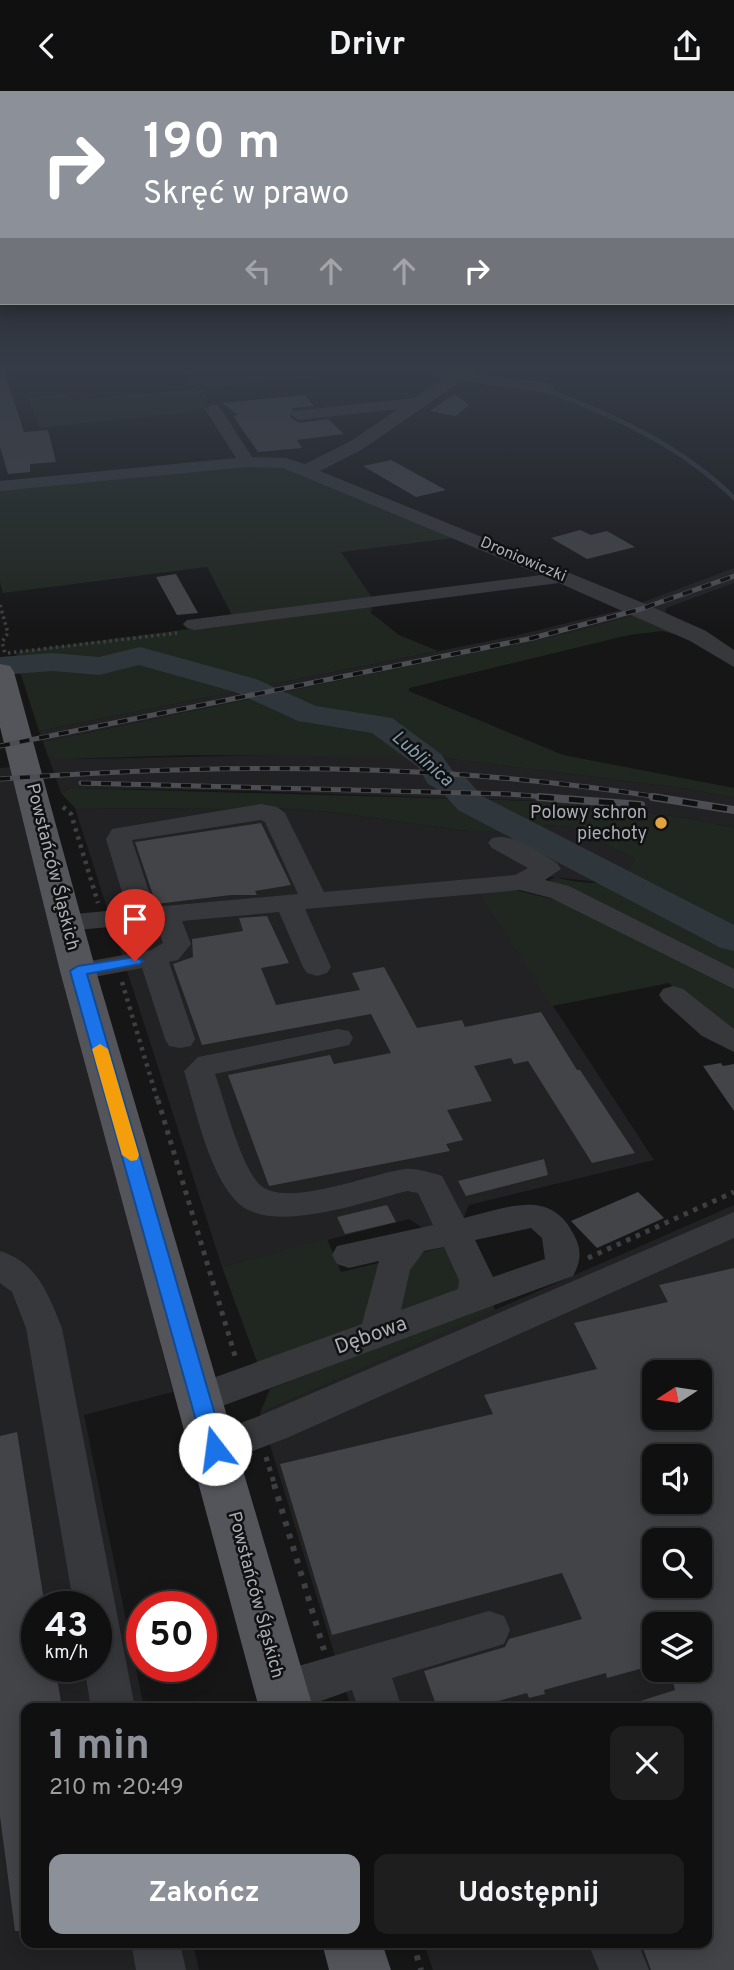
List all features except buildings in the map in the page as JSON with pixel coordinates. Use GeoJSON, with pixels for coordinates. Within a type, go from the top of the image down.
{"type":"FeatureCollection","features":[{"type":"Feature","properties":{"kind":"main road","name":"Powstańców Śląskich"},"geometry":{"type":"LineString","coordinates":[[4,689],[84,921],[78,971],[201,1398],[283,1700]]}},
{"type":"Feature","properties":{"kind":"main road"},"geometry":{"type":"LineString","coordinates":[[353,1948],[360,1970]]}},
{"type":"Feature","properties":{"kind":"street"},"geometry":{"type":"LineString","coordinates":[[242,455],[247,462]]}},
{"type":"Feature","properties":{"kind":"street"},"geometry":{"type":"LineString","coordinates":[[0,486],[320,455]]}},
{"type":"Feature","properties":{"kind":"street"},"geometry":{"type":"LineString","coordinates":[[307,470],[337,455]]}},
{"type":"Feature","properties":{"kind":"street","name":"Droniowiczki"},"geometry":{"type":"LineString","coordinates":[[269,461],[307,470],[680,627],[734,660]]}},
{"type":"Feature","properties":{"kind":"street"},"geometry":{"type":"LineString","coordinates":[[194,624],[543,582],[560,576]]}},
{"type":"Feature","properties":{"kind":"street"},"geometry":{"type":"LineString","coordinates":[[78,971],[168,954],[177,944],[155,915],[118,839],[121,834],[268,811],[276,818],[302,901],[317,967]]}},
{"type":"Feature","properties":{"kind":"street"},"geometry":{"type":"LineString","coordinates":[[501,842],[548,869],[520,882]]}},
{"type":"Feature","properties":{"kind":"street"},"geometry":{"type":"LineString","coordinates":[[84,921],[520,882],[560,892],[734,980]]}},
{"type":"Feature","properties":{"kind":"street"},"geometry":{"type":"LineString","coordinates":[[153,958],[180,1039]]}},
{"type":"Feature","properties":{"kind":"street"},"geometry":{"type":"LineString","coordinates":[[673,995],[713,1029],[734,1042]]}},
{"type":"Feature","properties":{"kind":"street"},"geometry":{"type":"LineString","coordinates":[[338,1038],[209,1063],[198,1071],[239,1182],[257,1200],[285,1206],[420,1180],[430,1184],[477,1280],[475,1297]]}},
{"type":"Feature","properties":{"kind":"street"},"geometry":{"type":"LineString","coordinates":[[349,1255],[535,1215],[545,1219],[560,1237],[564,1255],[561,1267]]}},
{"type":"Feature","properties":{"kind":"street"},"geometry":{"type":"LineString","coordinates":[[215,1449],[734,1224]]}},
{"type":"Feature","properties":{"kind":"street"},"geometry":{"type":"LineString","coordinates":[[378,1333],[393,1267],[413,1241]]}},
{"type":"Feature","properties":{"kind":"street"},"geometry":{"type":"LineString","coordinates":[[0,1263],[27,1285],[44,1328],[92,1591]]}},
{"type":"Feature","properties":{"kind":"street","name":"Dębowa"},"geometry":{"type":"LineString","coordinates":[[201,1398],[561,1267]]}},
{"type":"Feature","properties":{"kind":"street"},"geometry":{"type":"LineString","coordinates":[[283,1700],[349,1670],[489,1630]]}},
{"type":"Feature","properties":{"kind":"street"},"geometry":{"type":"LineString","coordinates":[[349,1670],[376,1703]]}},
{"type":"Feature","properties":{"kind":"street"},"geometry":{"type":"LineString","coordinates":[[108,1682],[112,1703]]}},
{"type":"Feature","properties":{"kind":"street"},"geometry":{"type":"LineString","coordinates":[[157,1948],[161,1970]]}},
{"type":"Feature","properties":{"kind":"street"},"geometry":{"type":"LineString","coordinates":[[615,1948],[624,1970]]}},
{"type":"Feature","properties":{"kind":"path"},"geometry":{"type":"LineString","coordinates":[[0,605],[8,633],[2,642],[4,689],[191,631],[194,624]]}},
{"type":"Feature","properties":{"kind":"path"},"geometry":{"type":"LineString","coordinates":[[56,801],[71,814],[84,921]]}},
{"type":"Feature","properties":{"kind":"path"},"geometry":{"type":"LineString","coordinates":[[117,964],[243,1382]]}},
{"type":"Feature","properties":{"kind":"path"},"geometry":{"type":"LineString","coordinates":[[561,1267],[608,1251],[734,1192]]}},
{"type":"Feature","properties":{"kind":"path"},"geometry":{"type":"LineString","coordinates":[[259,1432],[349,1670]]}},
{"type":"Feature","properties":{"kind":"path"},"geometry":{"type":"LineString","coordinates":[[414,1948],[421,1970]]}},
{"type":"Feature","properties":{"kind":"shaded area"},"geometry":{"type":"Polygon","coordinates":[[[265,464],[281,466],[454,538],[341,552],[373,599],[233,617],[207,567],[3,593],[0,582],[0,488],[265,464]]]}},
{"type":"Feature","properties":{"kind":"shaded area"},"geometry":{"type":"Polygon","coordinates":[[[734,568],[734,583],[666,608],[665,615],[638,604],[734,568]]]}},
{"type":"Feature","properties":{"kind":"shaded area"},"geometry":{"type":"Polygon","coordinates":[[[372,605],[371,613],[399,635],[438,651],[39,731],[15,656],[21,651],[372,605]]]}},
{"type":"Feature","properties":{"kind":"shaded area"},"geometry":{"type":"Polygon","coordinates":[[[620,610],[640,614],[568,633],[43,742],[39,731],[514,636],[620,610]]]}},
{"type":"Feature","properties":{"kind":"shaded area"},"geometry":{"type":"Polygon","coordinates":[[[640,614],[693,639],[662,631],[629,635],[409,688],[409,691],[563,755],[734,788],[734,798],[689,789],[436,757],[189,755],[64,759],[48,756],[43,742],[568,633],[640,614]]]}},
{"type":"Feature","properties":{"kind":"shaded area"},"geometry":{"type":"Polygon","coordinates":[[[335,754],[436,757],[689,789],[734,798],[734,828],[693,819],[572,802],[249,791],[71,788],[61,793],[48,756],[82,759],[335,754]]]}},
{"type":"Feature","properties":{"kind":"shaded area"},"geometry":{"type":"Polygon","coordinates":[[[12,767],[173,1392],[84,1415],[126,1620],[126,1682],[139,1682],[143,1703],[21,1703],[21,1948],[194,1948],[199,1970],[0,1970],[0,768],[12,767]]]}},
{"type":"Feature","properties":{"kind":"shaded area"},"geometry":{"type":"Polygon","coordinates":[[[71,788],[572,802],[693,819],[734,828],[734,975],[549,880],[556,877],[589,883],[611,880],[629,869],[635,859],[570,827],[546,825],[514,831],[468,831],[330,812],[251,806],[233,809],[75,808],[61,793],[71,788]]]}},
{"type":"Feature","properties":{"kind":"shaded area"},"geometry":{"type":"Polygon","coordinates":[[[251,806],[330,812],[468,831],[514,831],[546,825],[570,827],[635,859],[630,870],[608,883],[525,874],[472,882],[654,1160],[469,1205],[462,1222],[426,1230],[409,1219],[222,1267],[75,808],[233,809],[251,806]]]}},
{"type":"Feature","properties":{"kind":"shaded area"},"geometry":{"type":"Polygon","coordinates":[[[477,890],[515,890],[573,904],[734,986],[734,1036],[720,1030],[669,983],[552,1006],[477,890]]]}},
{"type":"Feature","properties":{"kind":"shaded area"},"geometry":{"type":"Polygon","coordinates":[[[734,1205],[734,1970],[433,1970],[426,1948],[712,1948],[712,1703],[349,1703],[260,1413],[734,1205]]]}},
{"type":"Feature","properties":{"kind":"shaded area"},"geometry":{"type":"Polygon","coordinates":[[[327,1239],[341,1272],[449,1246],[464,1277],[457,1294],[259,1367],[222,1267],[327,1239]]]}},
{"type":"Feature","properties":{"kind":"shaded area"},"geometry":{"type":"Polygon","coordinates":[[[492,1302],[495,1310],[260,1413],[270,1389],[492,1302]]]}},
{"type":"Feature","properties":{"kind":"waterway"},"geometry":{"type":"LineString","coordinates":[[681,455],[714,479],[734,498]]}},
{"type":"Feature","properties":{"kind":"waterway","name":"Lublinica"},"geometry":{"type":"LineString","coordinates":[[0,666],[53,662],[99,666],[140,656],[200,675],[245,685],[309,714],[381,725],[430,761],[440,777],[454,785],[470,803],[734,940]]}},
{"type":"Feature","properties":{"kind":"railway"},"geometry":{"type":"LineString","coordinates":[[0,746],[533,638],[641,609],[734,576]]}},
{"type":"Feature","properties":{"kind":"railway"},"geometry":{"type":"LineString","coordinates":[[0,779],[166,770],[332,769],[499,778],[664,798]]}},
{"type":"Feature","properties":{"kind":"railway"},"geometry":{"type":"LineString","coordinates":[[81,783],[508,794],[560,798]]}},
{"type":"Feature","properties":{"kind":"railway"},"geometry":{"type":"LineString","coordinates":[[539,797],[641,805]]}},
{"type":"Feature","properties":{"kind":"railway"},"geometry":{"type":"LineString","coordinates":[[653,797],[734,810]]}},
{"type":"Feature","properties":{"kind":"slow traffic"},"geometry":{"type":"LineString","coordinates":[[100,1049],[131,1155]]}},
{"type":"Feature","properties":{"kind":"place","name":"Polowy schron piechoty"},"geometry":{"type":"Point","coordinates":[661,823]}},
{"type":"Feature","properties":{"kind":"route"},"geometry":{"type":"LineString","coordinates":[[135,961],[78,971],[215,1449]]}}]}
